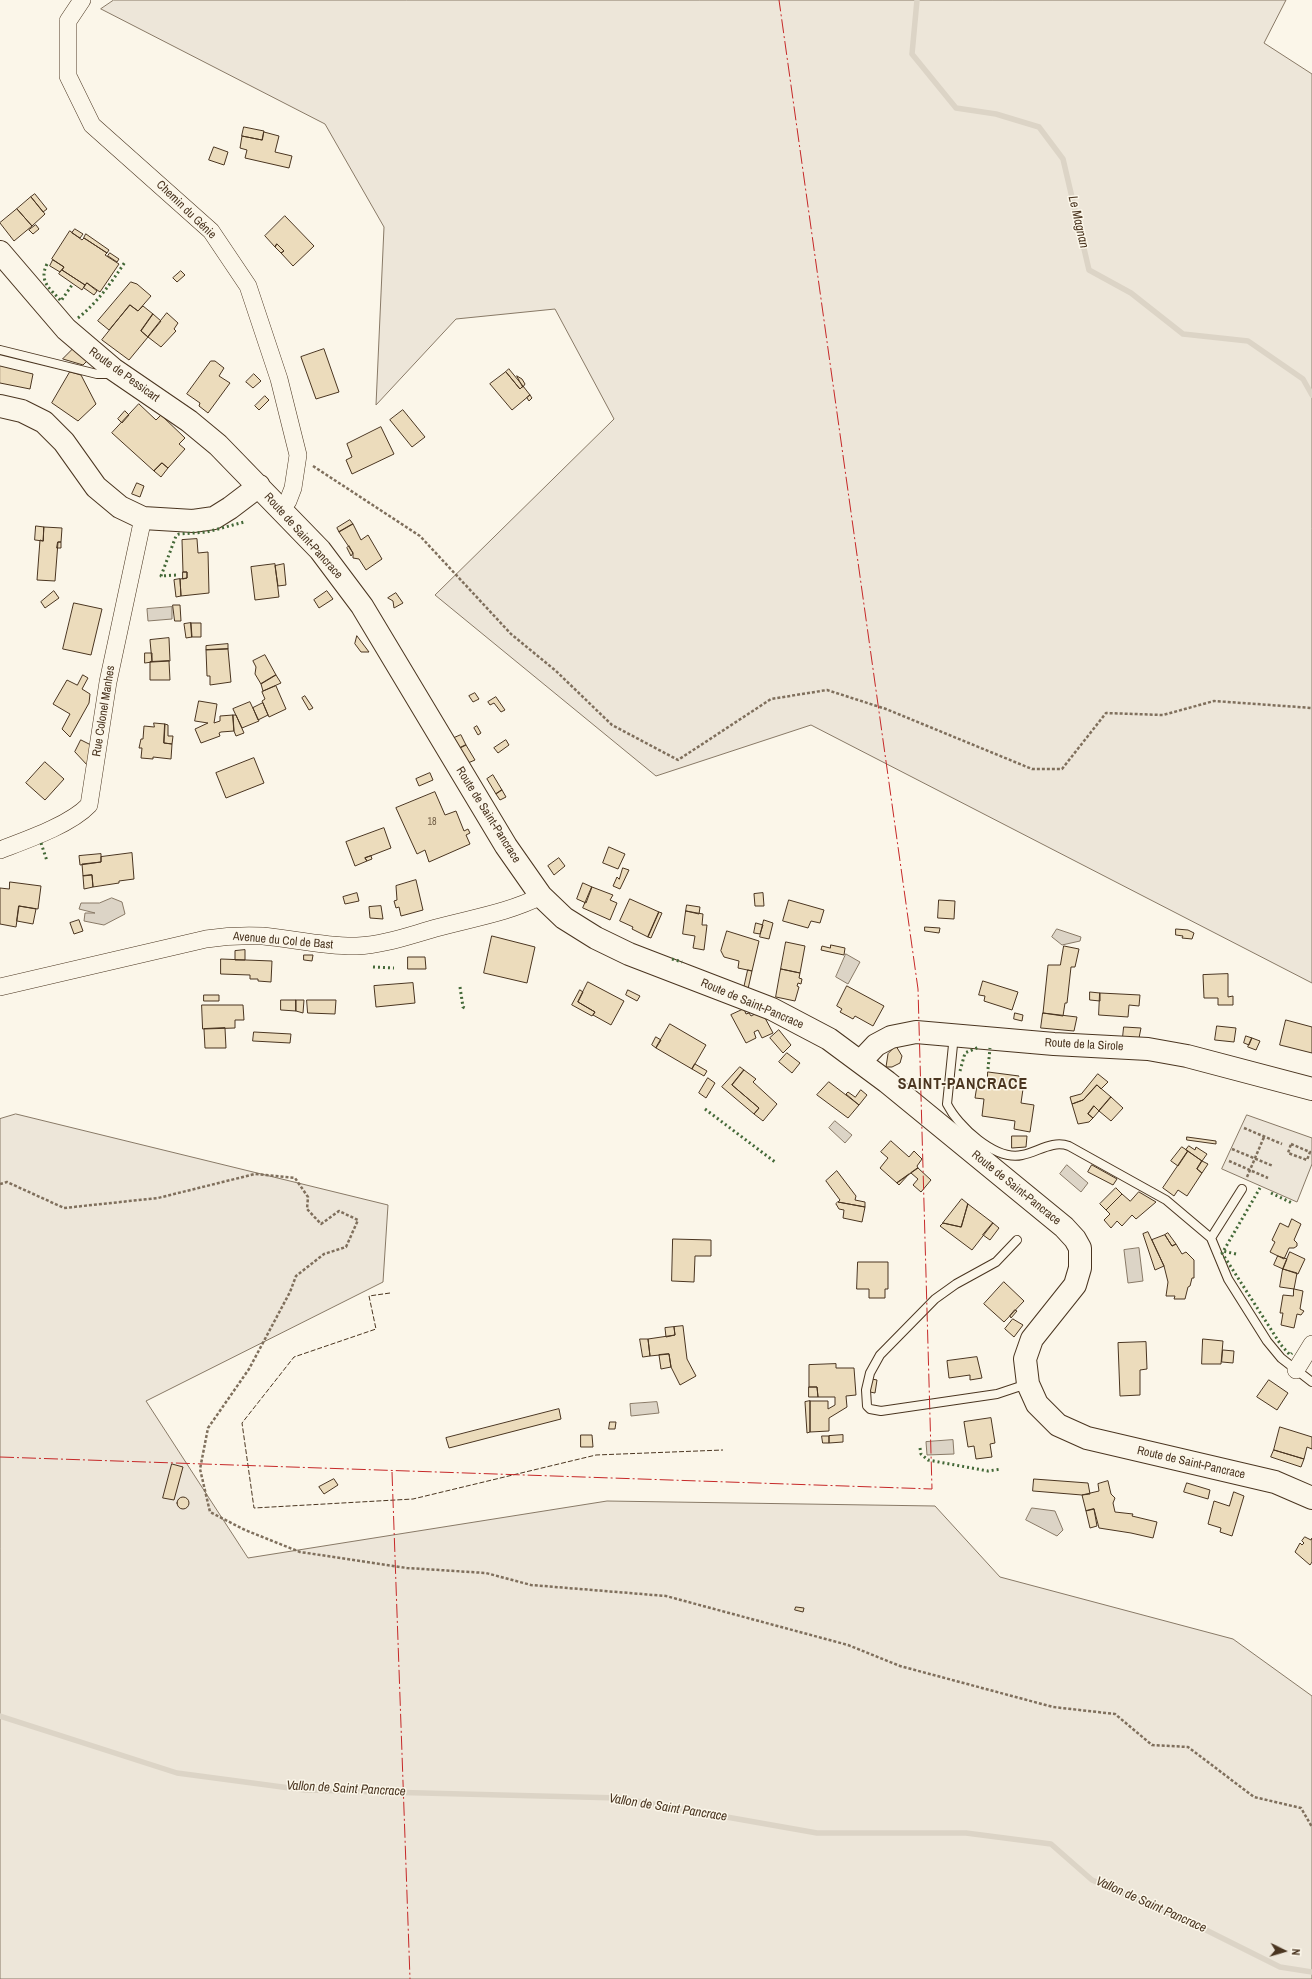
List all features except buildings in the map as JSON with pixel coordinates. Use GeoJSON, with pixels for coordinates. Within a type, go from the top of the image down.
{"type":"FeatureCollection","features":[{"type":"Feature","properties":{"kind":"street","name":"Chemin du Génie"},"geometry":{"type":"LineString","coordinates":[[82,0],[68,21],[68,76],[92,125],[211,231],[248,286],[279,379],[298,455],[294,488],[288,501],[281,509]]}},
{"type":"Feature","properties":{"kind":"street","name":"Route de Pessicart"},"geometry":{"type":"LineString","coordinates":[[0,252],[66,329],[113,369],[189,421],[218,445],[259,486]]}},
{"type":"Feature","properties":{"kind":"street"},"geometry":{"type":"LineString","coordinates":[[0,406],[22,411],[44,422],[64,442],[96,487],[120,507],[143,518],[193,521],[214,518],[259,486]]}},
{"type":"Feature","properties":{"kind":"street","name":"Route de Saint-Pancrace"},"geometry":{"type":"LineString","coordinates":[[259,486],[320,550],[362,606],[506,846],[541,896],[564,918],[596,938],[629,954],[790,1017],[829,1039],[861,1061],[1064,1227],[1075,1239],[1080,1248],[1080,1268],[1075,1285],[1032,1339],[1025,1359],[1028,1384],[1037,1404],[1058,1425],[1087,1438],[1274,1482],[1312,1498]]}},
{"type":"Feature","properties":{"kind":"street","name":"Rue Colonel Manhes"},"geometry":{"type":"LineString","coordinates":[[0,850],[46,831],[82,812],[89,805],[108,682],[143,518]]}},
{"type":"Feature","properties":{"kind":"street","name":"Avenue du Col de Bast"},"geometry":{"type":"LineString","coordinates":[[0,987],[206,939],[232,935],[263,936],[340,946],[377,944],[493,913],[530,902],[541,896]]}},
{"type":"Feature","properties":{"kind":"street","name":"Route de la Sirole"},"geometry":{"type":"LineString","coordinates":[[861,1061],[876,1045],[891,1036],[916,1032],[1054,1044],[1148,1048],[1187,1056],[1312,1089]]}},
{"type":"Feature","properties":{"kind":"street"},"geometry":{"type":"LineString","coordinates":[[1296,1370],[1312,1344]]}},
{"type":"Feature","properties":{"kind":"lane"},"geometry":{"type":"LineString","coordinates":[[0,350],[97,374],[109,374],[113,369]]}},
{"type":"Feature","properties":{"kind":"lane"},"geometry":{"type":"LineString","coordinates":[[954,1035],[947,1104],[952,1114],[960,1122],[980,1141],[1003,1154],[1020,1156],[1056,1143],[1069,1146],[1166,1200],[1211,1238],[1228,1279],[1267,1341],[1281,1358],[1312,1382]]}},
{"type":"Feature","properties":{"kind":"lane"},"geometry":{"type":"LineString","coordinates":[[1211,1238],[1242,1189]]}},
{"type":"Feature","properties":{"kind":"lane"},"geometry":{"type":"LineString","coordinates":[[1017,1240],[996,1262],[956,1284],[935,1299],[880,1355],[870,1373],[866,1390],[867,1406],[870,1409],[881,1411],[997,1394],[1028,1384]]}},
{"type":"Feature","properties":{"kind":"path"},"geometry":{"type":"LineString","coordinates":[[298,455],[368,504],[420,536],[511,634],[556,671],[612,725],[678,760],[771,700],[827,690],[886,709],[1032,769],[1062,769],[1106,713],[1163,715],[1214,701],[1312,708]]}},
{"type":"Feature","properties":{"kind":"path"},"geometry":{"type":"LineString","coordinates":[[1244,1128],[1282,1144]]}},
{"type":"Feature","properties":{"kind":"path"},"geometry":{"type":"LineString","coordinates":[[1242,1189],[1264,1136]]}},
{"type":"Feature","properties":{"kind":"path"},"geometry":{"type":"LineString","coordinates":[[1291,1144],[1310,1152],[1307,1160],[1288,1153],[1291,1144]]}},
{"type":"Feature","properties":{"kind":"path"},"geometry":{"type":"LineString","coordinates":[[1232,1150],[1273,1166]]}},
{"type":"Feature","properties":{"kind":"path"},"geometry":{"type":"LineString","coordinates":[[1229,1161],[1268,1178]]}},
{"type":"Feature","properties":{"kind":"path"},"geometry":{"type":"LineString","coordinates":[[0,1184],[7,1182],[64,1208],[158,1198],[255,1174],[295,1178],[308,1197],[307,1209],[321,1224],[339,1211],[358,1220],[346,1246],[324,1254],[296,1276],[290,1292],[249,1369],[208,1428],[200,1469],[210,1512],[245,1530],[300,1552],[408,1568],[486,1573],[531,1585],[666,1596],[848,1645],[900,1666],[1053,1707],[1116,1714],[1152,1745],[1188,1747],[1254,1797],[1301,1808],[1312,1827]]}},
{"type":"Feature","properties":{"kind":"shaded area"},"geometry":{"type":"Polygon","coordinates":[[[114,0],[1286,0],[1264,43],[1312,74],[1312,983],[811,725],[656,776],[435,595],[614,419],[555,309],[456,319],[376,405],[384,227],[325,124],[101,9],[114,0]]]}},
{"type":"Feature","properties":{"kind":"shaded area"},"geometry":{"type":"Polygon","coordinates":[[[172,607],[172,619],[148,621],[147,609],[172,607]]]}},
{"type":"Feature","properties":{"kind":"shaded area"},"geometry":{"type":"Polygon","coordinates":[[[112,898],[122,902],[125,914],[104,925],[84,921],[85,913],[95,913],[79,909],[81,903],[99,903],[112,898]]]}},
{"type":"Feature","properties":{"kind":"shaded area"},"geometry":{"type":"Polygon","coordinates":[[[1057,929],[1081,937],[1080,941],[1062,945],[1052,937],[1057,929]]]}},
{"type":"Feature","properties":{"kind":"shaded area"},"geometry":{"type":"Polygon","coordinates":[[[846,954],[860,962],[848,984],[836,977],[846,954]]]}},
{"type":"Feature","properties":{"kind":"shaded area"},"geometry":{"type":"Polygon","coordinates":[[[16,1114],[388,1205],[383,1282],[146,1401],[248,1558],[607,1501],[935,1506],[1000,1577],[1233,1639],[1312,1696],[1312,1979],[0,1979],[0,1119],[16,1114]]]}},
{"type":"Feature","properties":{"kind":"shaded area"},"geometry":{"type":"Polygon","coordinates":[[[1247,1115],[1312,1138],[1312,1164],[1297,1202],[1222,1169],[1247,1115]]]}},
{"type":"Feature","properties":{"kind":"shaded area"},"geometry":{"type":"Polygon","coordinates":[[[835,1121],[852,1135],[845,1143],[829,1128],[835,1121]]]}},
{"type":"Feature","properties":{"kind":"shaded area"},"geometry":{"type":"Polygon","coordinates":[[[1067,1165],[1088,1183],[1081,1192],[1060,1174],[1067,1165]]]}},
{"type":"Feature","properties":{"kind":"shaded area"},"geometry":{"type":"Polygon","coordinates":[[[1139,1248],[1143,1281],[1128,1283],[1124,1250],[1139,1248]]]}},
{"type":"Feature","properties":{"kind":"shaded area"},"geometry":{"type":"Polygon","coordinates":[[[657,1402],[659,1413],[631,1416],[630,1404],[657,1402]]]}},
{"type":"Feature","properties":{"kind":"shaded area"},"geometry":{"type":"Polygon","coordinates":[[[953,1440],[954,1454],[927,1455],[926,1442],[953,1440]]]}},
{"type":"Feature","properties":{"kind":"shaded area"},"geometry":{"type":"Polygon","coordinates":[[[1032,1508],[1055,1511],[1063,1530],[1057,1536],[1026,1520],[1032,1508]]]}},
{"type":"Feature","properties":{"kind":"waterway","name":"Le Magnan"},"geometry":{"type":"LineString","coordinates":[[917,0],[912,54],[956,108],[996,114],[1039,127],[1063,159],[1089,270],[1131,293],[1183,334],[1248,341],[1303,379],[1312,395]]}},
{"type":"Feature","properties":{"kind":"waterway","name":"Vallon de Saint Pancrace"},"geometry":{"type":"LineString","coordinates":[[0,1716],[177,1773],[305,1790],[619,1798],[817,1833],[966,1833],[1051,1844],[1092,1880],[1192,1923],[1280,1967],[1312,1972]]}},
{"type":"Feature","properties":{"kind":"hedge"},"geometry":{"type":"LineString","coordinates":[[78,318],[98,299],[125,262]]}},
{"type":"Feature","properties":{"kind":"hedge"},"geometry":{"type":"LineString","coordinates":[[47,264],[44,276],[45,280],[50,289],[61,301],[72,285]]}},
{"type":"Feature","properties":{"kind":"hedge"},"geometry":{"type":"LineString","coordinates":[[176,575],[161,576],[176,536],[179,534],[207,532],[244,522]]}},
{"type":"Feature","properties":{"kind":"hedge"},"geometry":{"type":"LineString","coordinates":[[41,843],[47,861]]}},
{"type":"Feature","properties":{"kind":"hedge"},"geometry":{"type":"LineString","coordinates":[[672,959],[682,962]]}},
{"type":"Feature","properties":{"kind":"hedge"},"geometry":{"type":"LineString","coordinates":[[373,967],[394,968]]}},
{"type":"Feature","properties":{"kind":"hedge"},"geometry":{"type":"LineString","coordinates":[[460,987],[463,1007],[467,1009]]}},
{"type":"Feature","properties":{"kind":"hedge"},"geometry":{"type":"LineString","coordinates":[[960,1071],[965,1053],[979,1047]]}},
{"type":"Feature","properties":{"kind":"hedge"},"geometry":{"type":"LineString","coordinates":[[988,1069],[990,1048]]}},
{"type":"Feature","properties":{"kind":"hedge"},"geometry":{"type":"LineString","coordinates":[[705,1109],[775,1162]]}},
{"type":"Feature","properties":{"kind":"hedge"},"geometry":{"type":"LineString","coordinates":[[1224,1250],[1260,1188]]}},
{"type":"Feature","properties":{"kind":"hedge"},"geometry":{"type":"LineString","coordinates":[[1271,1193],[1292,1203]]}},
{"type":"Feature","properties":{"kind":"hedge"},"geometry":{"type":"LineString","coordinates":[[1236,1254],[1223,1251],[1222,1253],[1281,1345],[1290,1355],[1292,1353]]}},
{"type":"Feature","properties":{"kind":"hedge"},"geometry":{"type":"LineString","coordinates":[[920,1448],[921,1454],[928,1460],[988,1471],[1001,1469]]}},
{"type":"Feature","properties":{"kind":"fence"},"geometry":{"type":"LineString","coordinates":[[390,1293],[369,1296],[376,1329],[294,1357],[242,1423],[254,1508],[413,1499],[596,1455],[723,1450]]}},
{"type":"Feature","properties":{"kind":"power"},"geometry":{"type":"LineString","coordinates":[[0,1457],[932,1489],[918,989],[779,0]]}},
{"type":"Feature","properties":{"kind":"power"},"geometry":{"type":"LineString","coordinates":[[392,1472],[410,1979]]}},
{"type":"Feature","properties":{"kind":"district","name":"SAINT-PANCRACE"},"geometry":{"type":"Point","coordinates":[963,1085]}}]}
